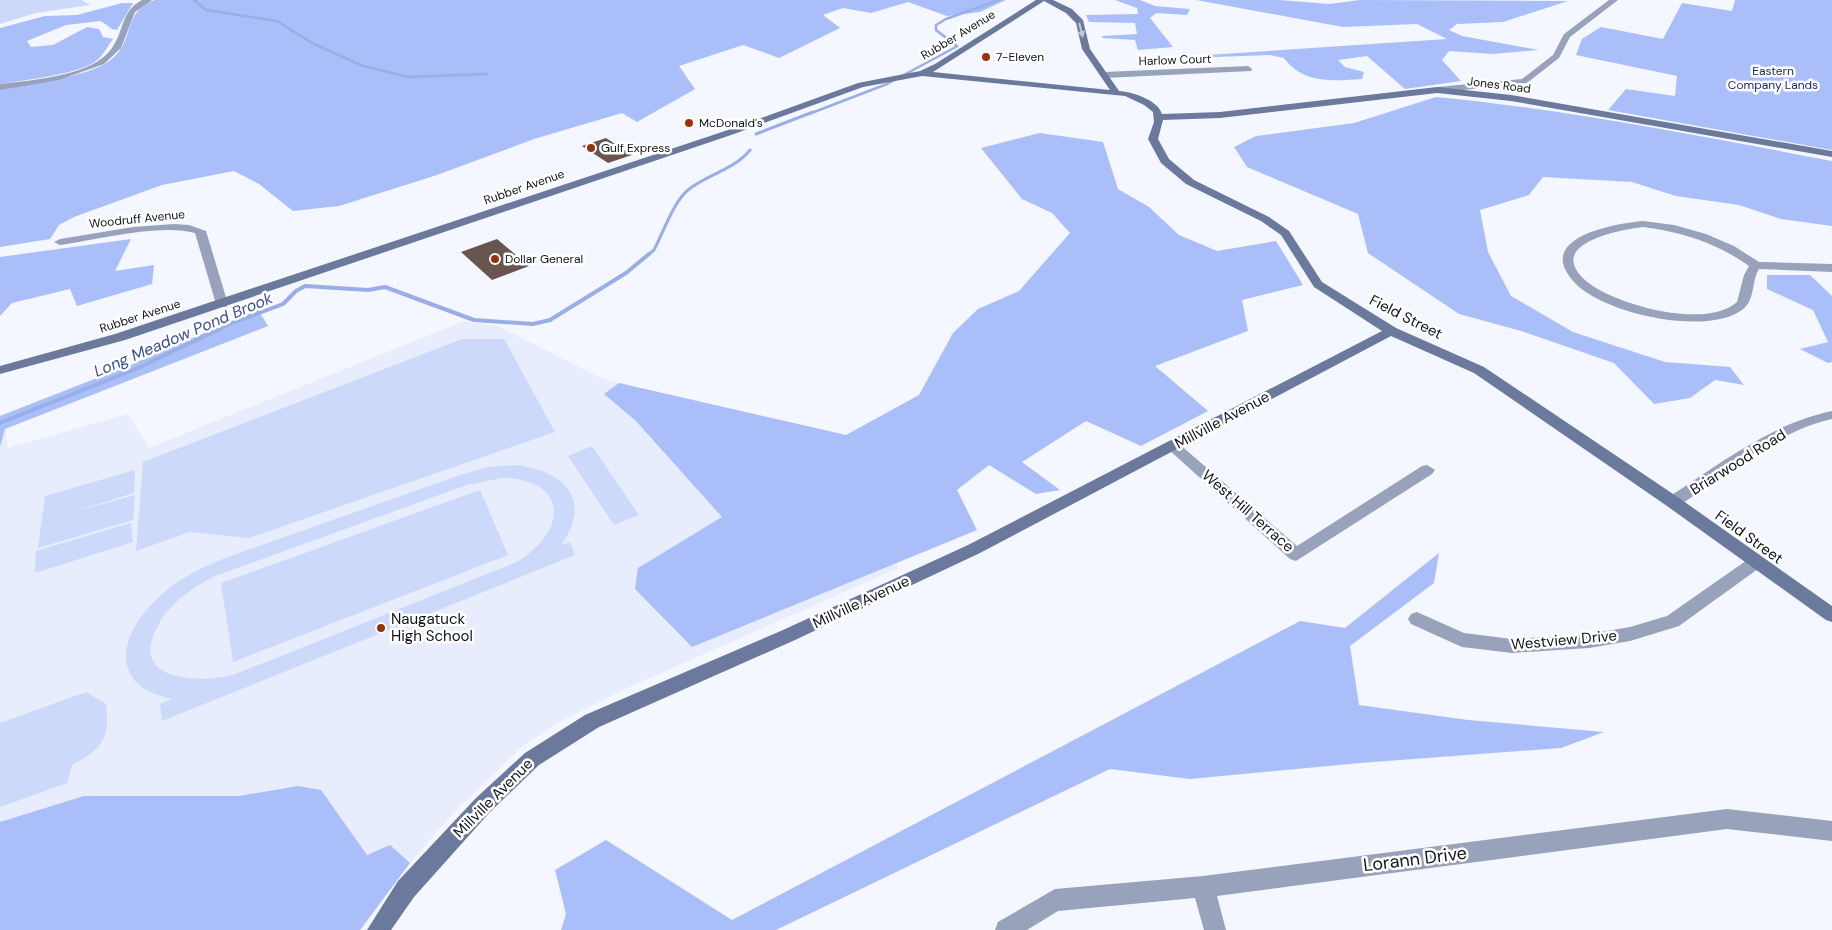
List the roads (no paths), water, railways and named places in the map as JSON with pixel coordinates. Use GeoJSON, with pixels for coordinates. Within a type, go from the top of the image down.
{"type":"FeatureCollection","features":[{"type":"Feature","properties":{"kind":"street"},"geometry":{"type":"LineString","coordinates":[[0,87],[74,72],[102,62],[118,46],[132,10],[148,0]]}},
{"type":"Feature","properties":{"kind":"street","name":"Rubber Avenue"},"geometry":{"type":"LineString","coordinates":[[0,370],[120,337],[222,304],[723,135],[861,85],[920,73],[947,60],[1041,0]]}},
{"type":"Feature","properties":{"kind":"street"},"geometry":{"type":"LineString","coordinates":[[1047,0],[1069,11],[1080,22],[1086,50],[1116,92]]}},
{"type":"Feature","properties":{"kind":"street"},"geometry":{"type":"LineString","coordinates":[[1437,90],[1524,81],[1556,56],[1567,36],[1614,0]]}},
{"type":"Feature","properties":{"kind":"street","name":"Harlow Court"},"geometry":{"type":"LineString","coordinates":[[1104,75],[1248,69]]}},
{"type":"Feature","properties":{"kind":"street"},"geometry":{"type":"LineString","coordinates":[[920,73],[1116,92],[1147,102],[1157,111],[1159,117]]}},
{"type":"Feature","properties":{"kind":"street","name":"Jones Road"},"geometry":{"type":"LineString","coordinates":[[1159,117],[1194,117],[1256,112],[1437,90],[1511,98],[1832,154]]}},
{"type":"Feature","properties":{"kind":"street","name":"Field Street"},"geometry":{"type":"LineString","coordinates":[[1159,117],[1153,139],[1160,155],[1171,167],[1190,182],[1265,219],[1285,233],[1318,284],[1391,331],[1479,370],[1674,502],[1832,615]]}},
{"type":"Feature","properties":{"kind":"street"},"geometry":{"type":"LineString","coordinates":[[1756,265],[1751,269],[1745,299],[1739,307],[1723,315],[1689,318],[1656,314],[1604,297],[1578,280],[1569,269],[1568,258],[1574,247],[1604,230],[1623,225],[1643,224],[1692,232],[1738,252],[1756,265],[1832,268]]}},
{"type":"Feature","properties":{"kind":"street","name":"Woodruff Avenue"},"geometry":{"type":"LineString","coordinates":[[60,242],[167,228],[193,227],[200,231],[222,304]]}},
{"type":"Feature","properties":{"kind":"street","name":"Millville Avenue"},"geometry":{"type":"LineString","coordinates":[[378,930],[406,890],[483,805],[532,759],[592,721],[789,635],[974,549],[1391,331]]}},
{"type":"Feature","properties":{"kind":"street","name":"Briarwood Road"},"geometry":{"type":"LineString","coordinates":[[1674,502],[1768,441],[1819,416],[1832,414]]}},
{"type":"Feature","properties":{"kind":"street","name":"West Hill Terrace"},"geometry":{"type":"LineString","coordinates":[[1173,446],[1296,555],[1427,470]]}},
{"type":"Feature","properties":{"kind":"street","name":"Westview Drive"},"geometry":{"type":"LineString","coordinates":[[1417,619],[1462,640],[1512,646],[1589,641],[1630,634],[1673,621],[1756,562]]}},
{"type":"Feature","properties":{"kind":"street","name":"Lorann Drive"},"geometry":{"type":"LineString","coordinates":[[1006,930],[1055,900],[1203,887],[1726,819],[1832,831]]}},
{"type":"Feature","properties":{"kind":"street"},"geometry":{"type":"LineString","coordinates":[[1203,887],[1216,930]]}},
{"type":"Feature","properties":{"kind":"waterway"},"geometry":{"type":"LineString","coordinates":[[194,0],[206,10],[277,21],[312,43],[363,66],[409,77],[487,74]]}},
{"type":"Feature","properties":{"kind":"waterway","name":"Long Meadow Pond Brook"},"geometry":{"type":"LineString","coordinates":[[809,114],[887,84],[954,48],[957,46],[936,30],[936,25],[946,19],[999,0]]}},
{"type":"Feature","properties":{"kind":"waterway","name":"Long Meadow Pond Brook"},"geometry":{"type":"LineString","coordinates":[[756,134],[813,112]]}},
{"type":"Feature","properties":{"kind":"waterway","name":"Long Meadow Pond Brook"},"geometry":{"type":"LineString","coordinates":[[648,255],[654,250],[673,209],[683,195],[704,180],[744,157],[750,150]]}},
{"type":"Feature","properties":{"kind":"waterway","name":"Long Meadow Pond Brook"},"geometry":{"type":"LineString","coordinates":[[0,423],[138,368],[232,323],[283,304],[296,291],[305,286],[368,290],[385,287],[474,320],[533,324],[550,320],[626,273],[649,254]]}},
{"type":"Feature","properties":{"kind":"place","name":"7-Eleven"},"geometry":{"type":"Point","coordinates":[986,57]}},
{"type":"Feature","properties":{"kind":"place","name":"McDonald's"},"geometry":{"type":"Point","coordinates":[689,123]}},
{"type":"Feature","properties":{"kind":"place","name":"Gulf Express"},"geometry":{"type":"Point","coordinates":[591,148]}},
{"type":"Feature","properties":{"kind":"place","name":"Dollar General"},"geometry":{"type":"Point","coordinates":[495,259]}},
{"type":"Feature","properties":{"kind":"place","name":"Naugatuck High School"},"geometry":{"type":"Point","coordinates":[381,628]}},
{"type":"Feature","properties":{"kind":"park label","name":"Eastern Company Lands"},"geometry":{"type":"Point","coordinates":[1773,78]}}]}
